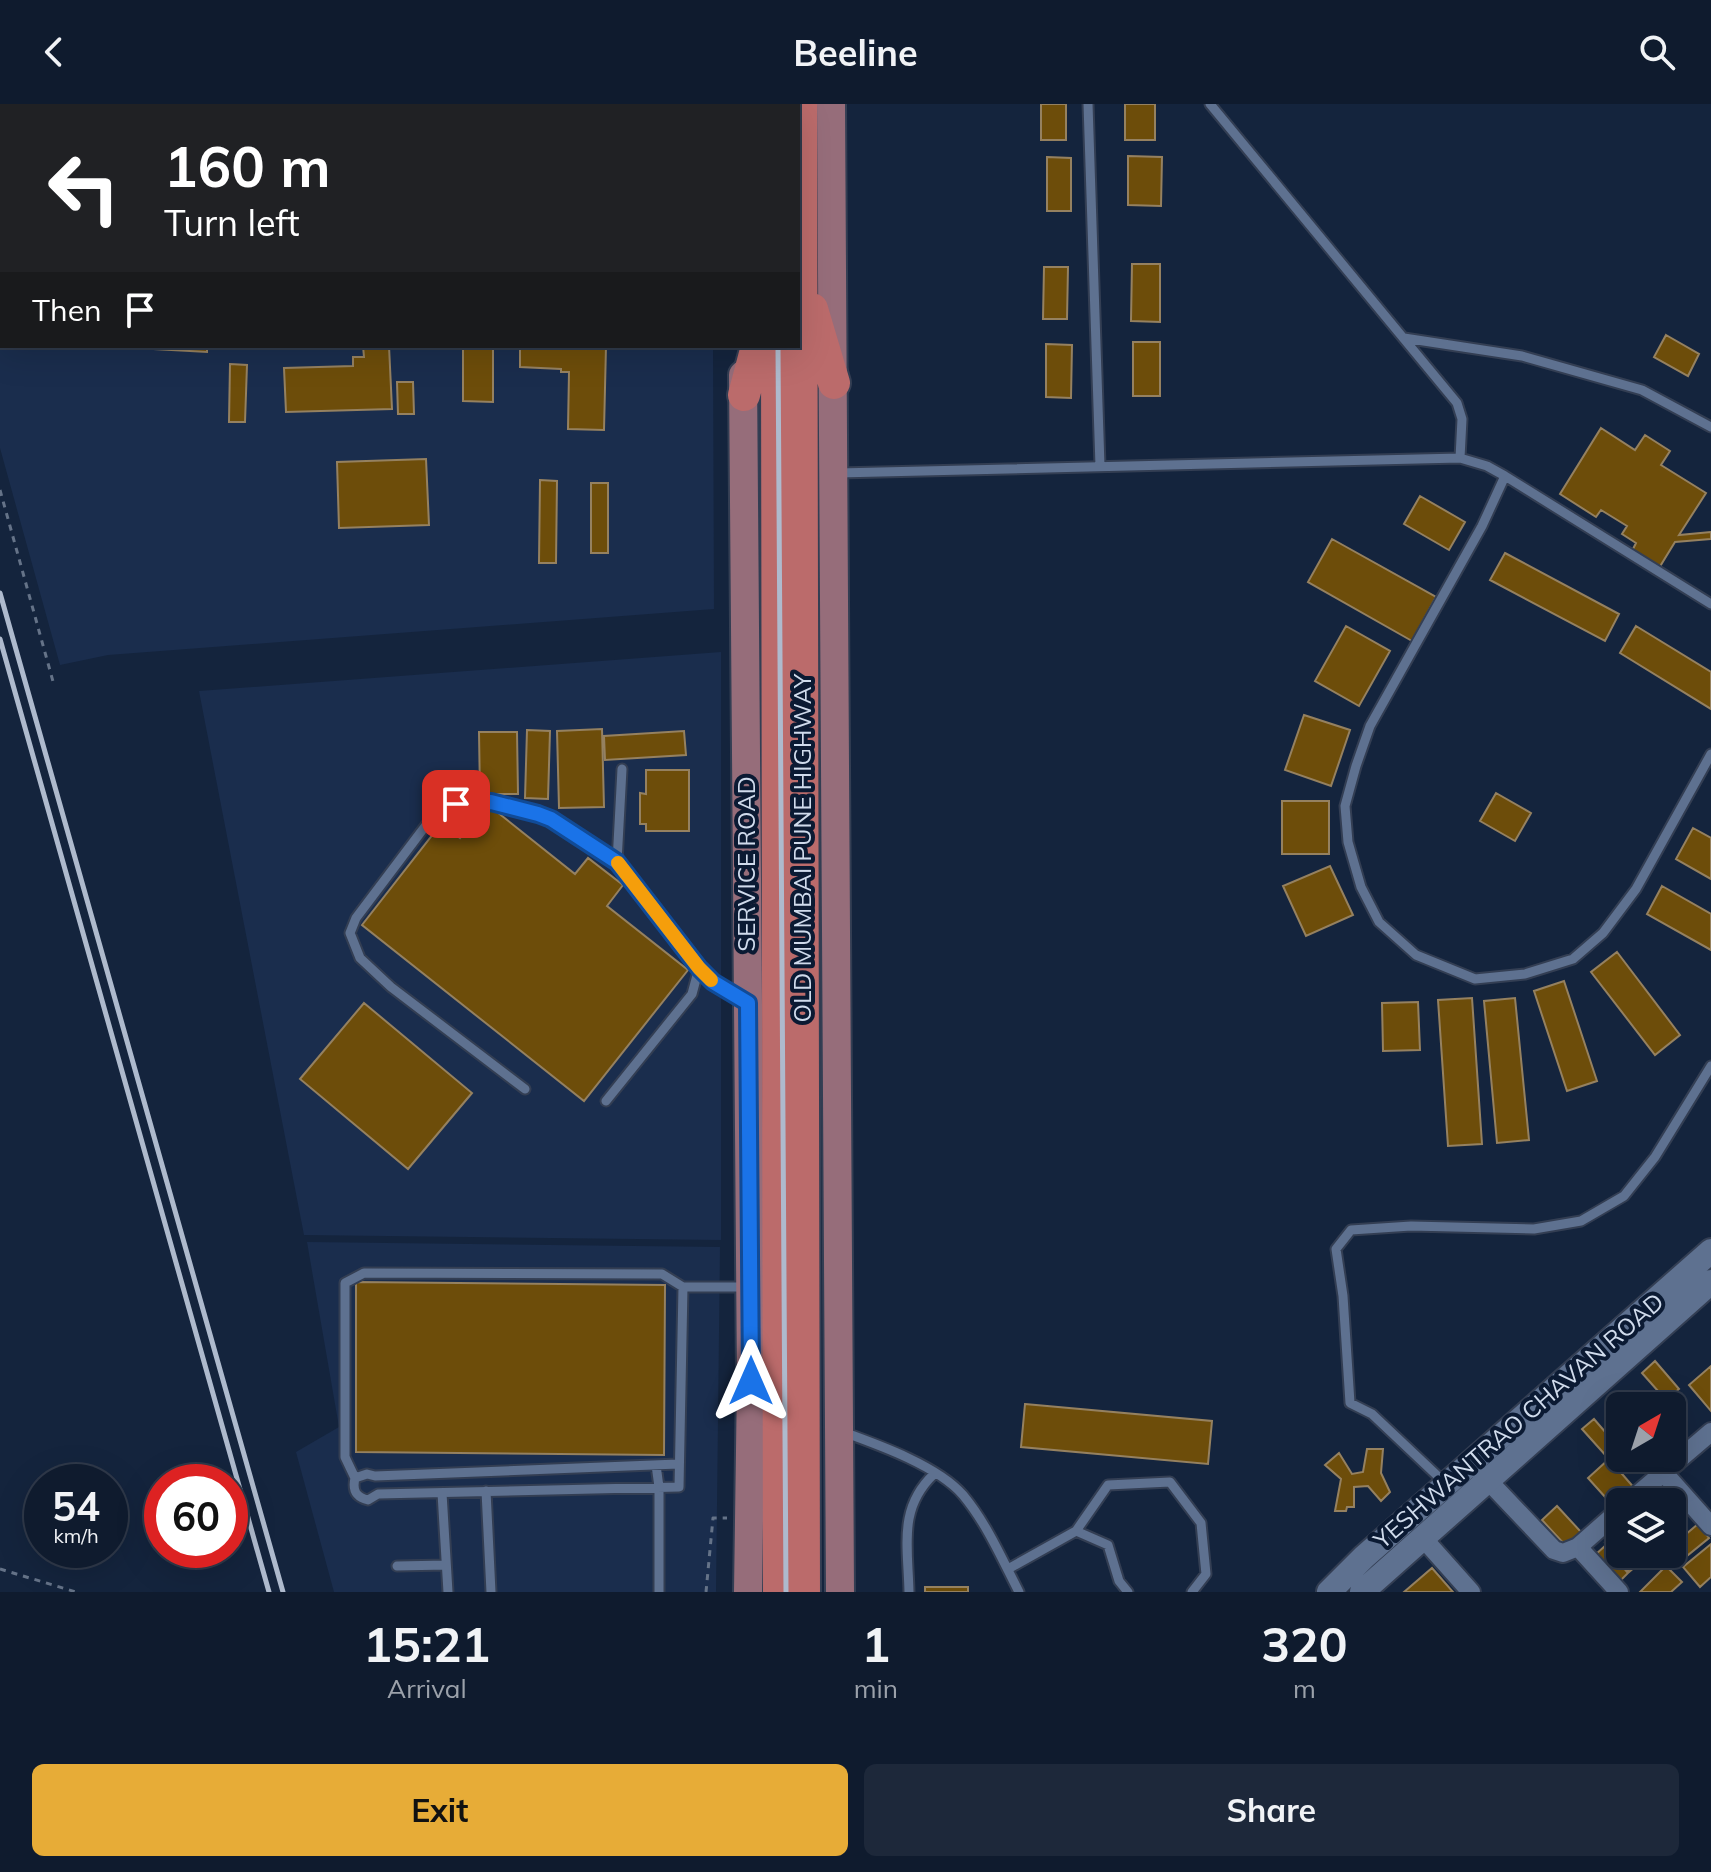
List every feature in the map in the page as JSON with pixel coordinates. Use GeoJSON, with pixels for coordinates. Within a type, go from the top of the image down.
{"type":"FeatureCollection","features":[{"type":"Feature","properties":{"kind":"highway","name":"OLD MUMBAI PUNE HIGHWAY"},"geometry":{"type":"LineString","coordinates":[[801,104],[804,1592]]}},
{"type":"Feature","properties":{"kind":"highway"},"geometry":{"type":"LineString","coordinates":[[801,271],[834,383]]}},
{"type":"Feature","properties":{"kind":"highway"},"geometry":{"type":"LineString","coordinates":[[744,395],[756,348]]}},
{"type":"Feature","properties":{"kind":"highway","name":"OLD MUMBAI PUNE HIGHWAY"},"geometry":{"type":"LineString","coordinates":[[777,348],[779,1592]]}},
{"type":"Feature","properties":{"kind":"main road"},"geometry":{"type":"LineString","coordinates":[[831,104],[840,1592]]}},
{"type":"Feature","properties":{"kind":"main road","name":"SERVICE ROAD"},"geometry":{"type":"LineString","coordinates":[[743,348],[751,1381]]}},
{"type":"Feature","properties":{"kind":"main road"},"geometry":{"type":"LineString","coordinates":[[734,1592],[723,1518],[734,1442],[751,1381]]}},
{"type":"Feature","properties":{"kind":"main road"},"geometry":{"type":"LineString","coordinates":[[748,1592],[751,1381]]}},
{"type":"Feature","properties":{"kind":"street","name":"YESHWANTRAO CHAVAN ROAD"},"geometry":{"type":"LineString","coordinates":[[1362,1592],[1422,1537],[1480,1472],[1711,1251]]}},
{"type":"Feature","properties":{"kind":"street","name":"YESHWANTRAO CHAVAN ROAD"},"geometry":{"type":"LineString","coordinates":[[1329,1592],[1446,1485],[1480,1472],[1711,1282]]}},
{"type":"Feature","properties":{"kind":"street"},"geometry":{"type":"LineString","coordinates":[[1686,1453],[1711,1432]]}},
{"type":"Feature","properties":{"kind":"street"},"geometry":{"type":"LineString","coordinates":[[1480,1472],[1554,1550],[1563,1553],[1578,1547],[1606,1522]]}},
{"type":"Feature","properties":{"kind":"street"},"geometry":{"type":"LineString","coordinates":[[1645,1488],[1663,1472],[1711,1526]]}},
{"type":"Feature","properties":{"kind":"street"},"geometry":{"type":"LineString","coordinates":[[1422,1537],[1471,1592]]}},
{"type":"Feature","properties":{"kind":"street"},"geometry":{"type":"LineString","coordinates":[[1578,1547],[1619,1592]]}},
{"type":"Feature","properties":{"kind":"lane"},"geometry":{"type":"LineString","coordinates":[[1088,104],[1100,466]]}},
{"type":"Feature","properties":{"kind":"lane"},"geometry":{"type":"LineString","coordinates":[[1210,104],[1457,403],[1462,419],[1460,458]]}},
{"type":"Feature","properties":{"kind":"lane"},"geometry":{"type":"LineString","coordinates":[[1404,338],[1522,356],[1642,390],[1711,427]]}},
{"type":"Feature","properties":{"kind":"lane"},"geometry":{"type":"LineString","coordinates":[[834,473],[1460,458],[1487,466],[1505,476],[1711,604]]}},
{"type":"Feature","properties":{"kind":"lane"},"geometry":{"type":"LineString","coordinates":[[1505,476],[1462,564],[1370,726],[1356,766],[1345,806],[1348,842],[1361,887],[1379,922],[1416,955],[1475,979],[1525,974],[1573,959],[1603,933],[1636,889],[1711,754]]}},
{"type":"Feature","properties":{"kind":"lane"},"geometry":{"type":"LineString","coordinates":[[617,862],[622,769]]}},
{"type":"Feature","properties":{"kind":"lane"},"geometry":{"type":"LineString","coordinates":[[525,1089],[391,987],[360,958],[350,933],[356,918],[436,812],[456,804],[491,802],[538,814],[551,819],[617,862],[699,968],[713,982],[748,1003]]}},
{"type":"Feature","properties":{"kind":"lane"},"geometry":{"type":"LineString","coordinates":[[606,1101],[692,994],[699,968]]}},
{"type":"Feature","properties":{"kind":"lane"},"geometry":{"type":"LineString","coordinates":[[1446,1485],[1404,1441],[1372,1414],[1350,1403],[1343,1296],[1336,1249],[1351,1230],[1411,1226],[1534,1229],[1581,1221],[1624,1196],[1655,1157],[1711,1066]]}},
{"type":"Feature","properties":{"kind":"lane"},"geometry":{"type":"LineString","coordinates":[[683,1287],[679,1487],[378,1494],[368,1500],[354,1492],[355,1478],[345,1457],[345,1283],[353,1277],[364,1273],[662,1274],[683,1287],[750,1287]]}},
{"type":"Feature","properties":{"kind":"lane"},"geometry":{"type":"LineString","coordinates":[[838,1431],[887,1447],[961,1492],[983,1523],[1019,1592]]}},
{"type":"Feature","properties":{"kind":"lane"},"geometry":{"type":"LineString","coordinates":[[355,1478],[367,1474],[678,1464]]}},
{"type":"Feature","properties":{"kind":"lane"},"geometry":{"type":"LineString","coordinates":[[656,1465],[659,1487],[659,1592]]}},
{"type":"Feature","properties":{"kind":"lane"},"geometry":{"type":"LineString","coordinates":[[909,1592],[909,1514],[913,1498],[934,1474]]}},
{"type":"Feature","properties":{"kind":"lane"},"geometry":{"type":"LineString","coordinates":[[1008,1569],[1076,1531],[1108,1485],[1170,1482],[1201,1523],[1206,1574],[1192,1592]]}},
{"type":"Feature","properties":{"kind":"lane"},"geometry":{"type":"LineString","coordinates":[[486,1491],[491,1592]]}},
{"type":"Feature","properties":{"kind":"lane"},"geometry":{"type":"LineString","coordinates":[[442,1493],[448,1592]]}},
{"type":"Feature","properties":{"kind":"lane"},"geometry":{"type":"LineString","coordinates":[[1076,1531],[1108,1545],[1119,1581],[1128,1592]]}},
{"type":"Feature","properties":{"kind":"lane"},"geometry":{"type":"LineString","coordinates":[[397,1566],[446,1565]]}},
{"type":"Feature","properties":{"kind":"path"},"geometry":{"type":"LineString","coordinates":[[0,490],[54,685]]}},
{"type":"Feature","properties":{"kind":"path"},"geometry":{"type":"LineString","coordinates":[[706,1592],[723,1518]]}},
{"type":"Feature","properties":{"kind":"path"},"geometry":{"type":"LineString","coordinates":[[0,1569],[76,1592]]}},
{"type":"Feature","properties":{"kind":"shaded area"},"geometry":{"type":"Polygon","coordinates":[[[0,348],[713,348],[714,609],[108,655],[60,665],[0,448],[0,348]]]}},
{"type":"Feature","properties":{"kind":"shaded area"},"geometry":{"type":"Polygon","coordinates":[[[721,652],[721,1240],[304,1235],[199,691],[721,652]]]}},
{"type":"Feature","properties":{"kind":"shaded area"},"geometry":{"type":"Polygon","coordinates":[[[307,1242],[720,1247],[716,1592],[334,1592],[296,1452],[339,1427],[307,1242]]]}},
{"type":"Feature","properties":{"kind":"building"},"geometry":{"type":"Polygon","coordinates":[[[1041,104],[1066,104],[1066,140],[1041,140],[1041,104]]]}},
{"type":"Feature","properties":{"kind":"building"},"geometry":{"type":"Polygon","coordinates":[[[1125,104],[1155,104],[1155,140],[1125,140],[1125,104]]]}},
{"type":"Feature","properties":{"kind":"building"},"geometry":{"type":"Polygon","coordinates":[[[1128,156],[1162,157],[1161,206],[1128,205],[1128,156]]]}},
{"type":"Feature","properties":{"kind":"building"},"geometry":{"type":"Polygon","coordinates":[[[1047,157],[1071,158],[1071,211],[1047,211],[1047,157]]]}},
{"type":"Feature","properties":{"kind":"building"},"geometry":{"type":"Polygon","coordinates":[[[1132,264],[1160,264],[1160,322],[1131,321],[1132,264]]]}},
{"type":"Feature","properties":{"kind":"building"},"geometry":{"type":"Polygon","coordinates":[[[1044,267],[1068,267],[1067,319],[1043,319],[1044,267]]]}},
{"type":"Feature","properties":{"kind":"building"},"geometry":{"type":"Polygon","coordinates":[[[1666,335],[1699,354],[1688,376],[1654,357],[1666,335]]]}},
{"type":"Feature","properties":{"kind":"building"},"geometry":{"type":"Polygon","coordinates":[[[1133,342],[1160,342],[1160,396],[1133,396],[1133,342]]]}},
{"type":"Feature","properties":{"kind":"building"},"geometry":{"type":"Polygon","coordinates":[[[1046,344],[1072,345],[1071,398],[1046,397],[1046,344]]]}},
{"type":"Feature","properties":{"kind":"building"},"geometry":{"type":"Polygon","coordinates":[[[207,348],[207,352],[154,349],[207,348]]]}},
{"type":"Feature","properties":{"kind":"building"},"geometry":{"type":"Polygon","coordinates":[[[363,348],[389,348],[392,409],[286,412],[284,368],[353,366],[353,357],[364,357],[363,348]]]}},
{"type":"Feature","properties":{"kind":"building"},"geometry":{"type":"Polygon","coordinates":[[[463,348],[493,348],[493,402],[463,401],[463,348]]]}},
{"type":"Feature","properties":{"kind":"building"},"geometry":{"type":"Polygon","coordinates":[[[520,348],[606,348],[604,430],[568,429],[569,372],[520,367],[520,348]]]}},
{"type":"Feature","properties":{"kind":"building"},"geometry":{"type":"Polygon","coordinates":[[[230,364],[247,365],[245,422],[229,422],[230,364]]]}},
{"type":"Feature","properties":{"kind":"building"},"geometry":{"type":"Polygon","coordinates":[[[397,382],[413,382],[414,414],[398,414],[397,382]]]}},
{"type":"Feature","properties":{"kind":"building"},"geometry":{"type":"Polygon","coordinates":[[[1601,428],[1635,450],[1645,435],[1670,451],[1661,465],[1706,493],[1679,535],[1711,532],[1711,539],[1675,542],[1659,568],[1632,551],[1636,543],[1622,534],[1627,526],[1601,510],[1596,517],[1560,494],[1601,428]]]}},
{"type":"Feature","properties":{"kind":"building"},"geometry":{"type":"Polygon","coordinates":[[[426,459],[429,525],[339,528],[337,462],[426,459]]]}},
{"type":"Feature","properties":{"kind":"building"},"geometry":{"type":"Polygon","coordinates":[[[540,480],[557,481],[556,563],[539,563],[540,480]]]}},
{"type":"Feature","properties":{"kind":"building"},"geometry":{"type":"Polygon","coordinates":[[[591,483],[608,483],[608,553],[591,553],[591,483]]]}},
{"type":"Feature","properties":{"kind":"building"},"geometry":{"type":"Polygon","coordinates":[[[1420,496],[1465,522],[1449,550],[1404,524],[1420,496]]]}},
{"type":"Feature","properties":{"kind":"building"},"geometry":{"type":"Polygon","coordinates":[[[1332,539],[1436,597],[1412,641],[1308,582],[1332,539]]]}},
{"type":"Feature","properties":{"kind":"building"},"geometry":{"type":"Polygon","coordinates":[[[1505,553],[1619,614],[1605,641],[1490,580],[1505,553]]]}},
{"type":"Feature","properties":{"kind":"building"},"geometry":{"type":"Polygon","coordinates":[[[1346,626],[1390,651],[1359,706],[1315,681],[1346,626]]]}},
{"type":"Feature","properties":{"kind":"building"},"geometry":{"type":"Polygon","coordinates":[[[1636,626],[1711,672],[1711,709],[1620,653],[1636,626]]]}},
{"type":"Feature","properties":{"kind":"building"},"geometry":{"type":"Polygon","coordinates":[[[1304,715],[1350,730],[1331,786],[1285,770],[1304,715]]]}},
{"type":"Feature","properties":{"kind":"building"},"geometry":{"type":"Polygon","coordinates":[[[602,729],[604,807],[559,808],[557,731],[602,729]]]}},
{"type":"Feature","properties":{"kind":"building"},"geometry":{"type":"Polygon","coordinates":[[[527,730],[550,731],[548,799],[525,798],[527,730]]]}},
{"type":"Feature","properties":{"kind":"building"},"geometry":{"type":"Polygon","coordinates":[[[684,731],[686,755],[605,760],[604,736],[684,731]]]}},
{"type":"Feature","properties":{"kind":"building"},"geometry":{"type":"Polygon","coordinates":[[[479,732],[517,732],[518,794],[480,794],[479,732]]]}},
{"type":"Feature","properties":{"kind":"building"},"geometry":{"type":"Polygon","coordinates":[[[646,770],[689,770],[689,831],[646,831],[646,824],[640,824],[640,793],[646,794],[646,770]]]}},
{"type":"Feature","properties":{"kind":"building"},"geometry":{"type":"Polygon","coordinates":[[[1496,793],[1531,813],[1515,841],[1480,821],[1496,793]]]}},
{"type":"Feature","properties":{"kind":"building"},"geometry":{"type":"Polygon","coordinates":[[[1282,801],[1329,801],[1329,854],[1282,854],[1282,801]]]}},
{"type":"Feature","properties":{"kind":"building"},"geometry":{"type":"Polygon","coordinates":[[[487,804],[575,874],[588,858],[623,885],[607,906],[688,970],[584,1101],[362,925],[441,824],[460,838],[487,804]]]}},
{"type":"Feature","properties":{"kind":"building"},"geometry":{"type":"Polygon","coordinates":[[[1693,828],[1711,838],[1711,879],[1676,859],[1693,828]]]}},
{"type":"Feature","properties":{"kind":"building"},"geometry":{"type":"Polygon","coordinates":[[[1330,866],[1353,915],[1306,936],[1283,886],[1330,866]]]}},
{"type":"Feature","properties":{"kind":"building"},"geometry":{"type":"Polygon","coordinates":[[[1662,886],[1711,914],[1711,950],[1647,914],[1662,886]]]}},
{"type":"Feature","properties":{"kind":"building"},"geometry":{"type":"Polygon","coordinates":[[[1617,952],[1680,1035],[1655,1055],[1591,972],[1617,952]]]}},
{"type":"Feature","properties":{"kind":"building"},"geometry":{"type":"Polygon","coordinates":[[[1564,981],[1597,1081],[1567,1091],[1534,991],[1564,981]]]}},
{"type":"Feature","properties":{"kind":"building"},"geometry":{"type":"Polygon","coordinates":[[[1472,998],[1482,1144],[1448,1146],[1438,1000],[1472,998]]]}},
{"type":"Feature","properties":{"kind":"building"},"geometry":{"type":"Polygon","coordinates":[[[1515,998],[1529,1140],[1497,1143],[1484,1001],[1515,998]]]}},
{"type":"Feature","properties":{"kind":"building"},"geometry":{"type":"Polygon","coordinates":[[[1418,1002],[1420,1050],[1383,1051],[1382,1003],[1418,1002]]]}},
{"type":"Feature","properties":{"kind":"building"},"geometry":{"type":"Polygon","coordinates":[[[364,1003],[472,1093],[408,1169],[300,1079],[364,1003]]]}},
{"type":"Feature","properties":{"kind":"building"},"geometry":{"type":"Polygon","coordinates":[[[356,1282],[665,1285],[664,1455],[356,1452],[356,1282]]]}},
{"type":"Feature","properties":{"kind":"building"},"geometry":{"type":"Polygon","coordinates":[[[1655,1361],[1679,1389],[1675,1392],[1659,1392],[1642,1373],[1655,1361]]]}},
{"type":"Feature","properties":{"kind":"building"},"geometry":{"type":"Polygon","coordinates":[[[1711,1366],[1711,1411],[1689,1385],[1711,1366]]]}},
{"type":"Feature","properties":{"kind":"building"},"geometry":{"type":"Polygon","coordinates":[[[1025,1404],[1212,1421],[1208,1464],[1021,1447],[1025,1404]]]}},
{"type":"Feature","properties":{"kind":"building"},"geometry":{"type":"Polygon","coordinates":[[[1594,1419],[1606,1433],[1606,1456],[1582,1429],[1594,1419]]]}},
{"type":"Feature","properties":{"kind":"building"},"geometry":{"type":"Polygon","coordinates":[[[1367,1449],[1383,1449],[1381,1473],[1390,1492],[1381,1501],[1368,1486],[1354,1487],[1354,1507],[1335,1511],[1341,1479],[1325,1465],[1339,1453],[1352,1474],[1363,1472],[1367,1449]]]}},
{"type":"Feature","properties":{"kind":"building"},"geometry":{"type":"Polygon","coordinates":[[[1606,1462],[1606,1472],[1620,1472],[1634,1488],[1606,1488],[1606,1498],[1588,1478],[1606,1462]]]}},
{"type":"Feature","properties":{"kind":"building"},"geometry":{"type":"Polygon","coordinates":[[[1557,1506],[1581,1532],[1566,1546],[1542,1520],[1557,1506]]]}},
{"type":"Feature","properties":{"kind":"building"},"geometry":{"type":"Polygon","coordinates":[[[1698,1524],[1709,1538],[1686,1557],[1686,1534],[1698,1524]]]}},
{"type":"Feature","properties":{"kind":"building"},"geometry":{"type":"Polygon","coordinates":[[[1711,1544],[1711,1577],[1700,1587],[1684,1568],[1711,1544]]]}},
{"type":"Feature","properties":{"kind":"building"},"geometry":{"type":"Polygon","coordinates":[[[1606,1547],[1606,1566],[1596,1554],[1606,1547]]]}},
{"type":"Feature","properties":{"kind":"building"},"geometry":{"type":"Polygon","coordinates":[[[1432,1568],[1453,1592],[1404,1592],[1432,1568]]]}},
{"type":"Feature","properties":{"kind":"building"},"geometry":{"type":"Polygon","coordinates":[[[1608,1568],[1624,1568],[1628,1573],[1619,1582],[1608,1568]]]}},
{"type":"Feature","properties":{"kind":"building"},"geometry":{"type":"Polygon","coordinates":[[[1664,1568],[1668,1568],[1682,1582],[1671,1592],[1640,1592],[1664,1568]]]}},
{"type":"Feature","properties":{"kind":"building"},"geometry":{"type":"Polygon","coordinates":[[[925,1587],[968,1587],[968,1592],[925,1592],[925,1587]]]}},
{"type":"Feature","properties":{"kind":"railway"},"geometry":{"type":"LineString","coordinates":[[778,348],[786,1592]]}},
{"type":"Feature","properties":{"kind":"railway"},"geometry":{"type":"LineString","coordinates":[[0,593],[283,1592]]}},
{"type":"Feature","properties":{"kind":"railway"},"geometry":{"type":"LineString","coordinates":[[0,639],[269,1592]]}},
{"type":"Feature","properties":{"kind":"slow traffic"},"geometry":{"type":"LineString","coordinates":[[618,863],[711,980]]}},
{"type":"Feature","properties":{"kind":"route"},"geometry":{"type":"LineString","coordinates":[[456,804],[491,802],[538,814],[551,819],[617,862],[699,968],[713,982],[748,1003],[751,1381]]}}]}
